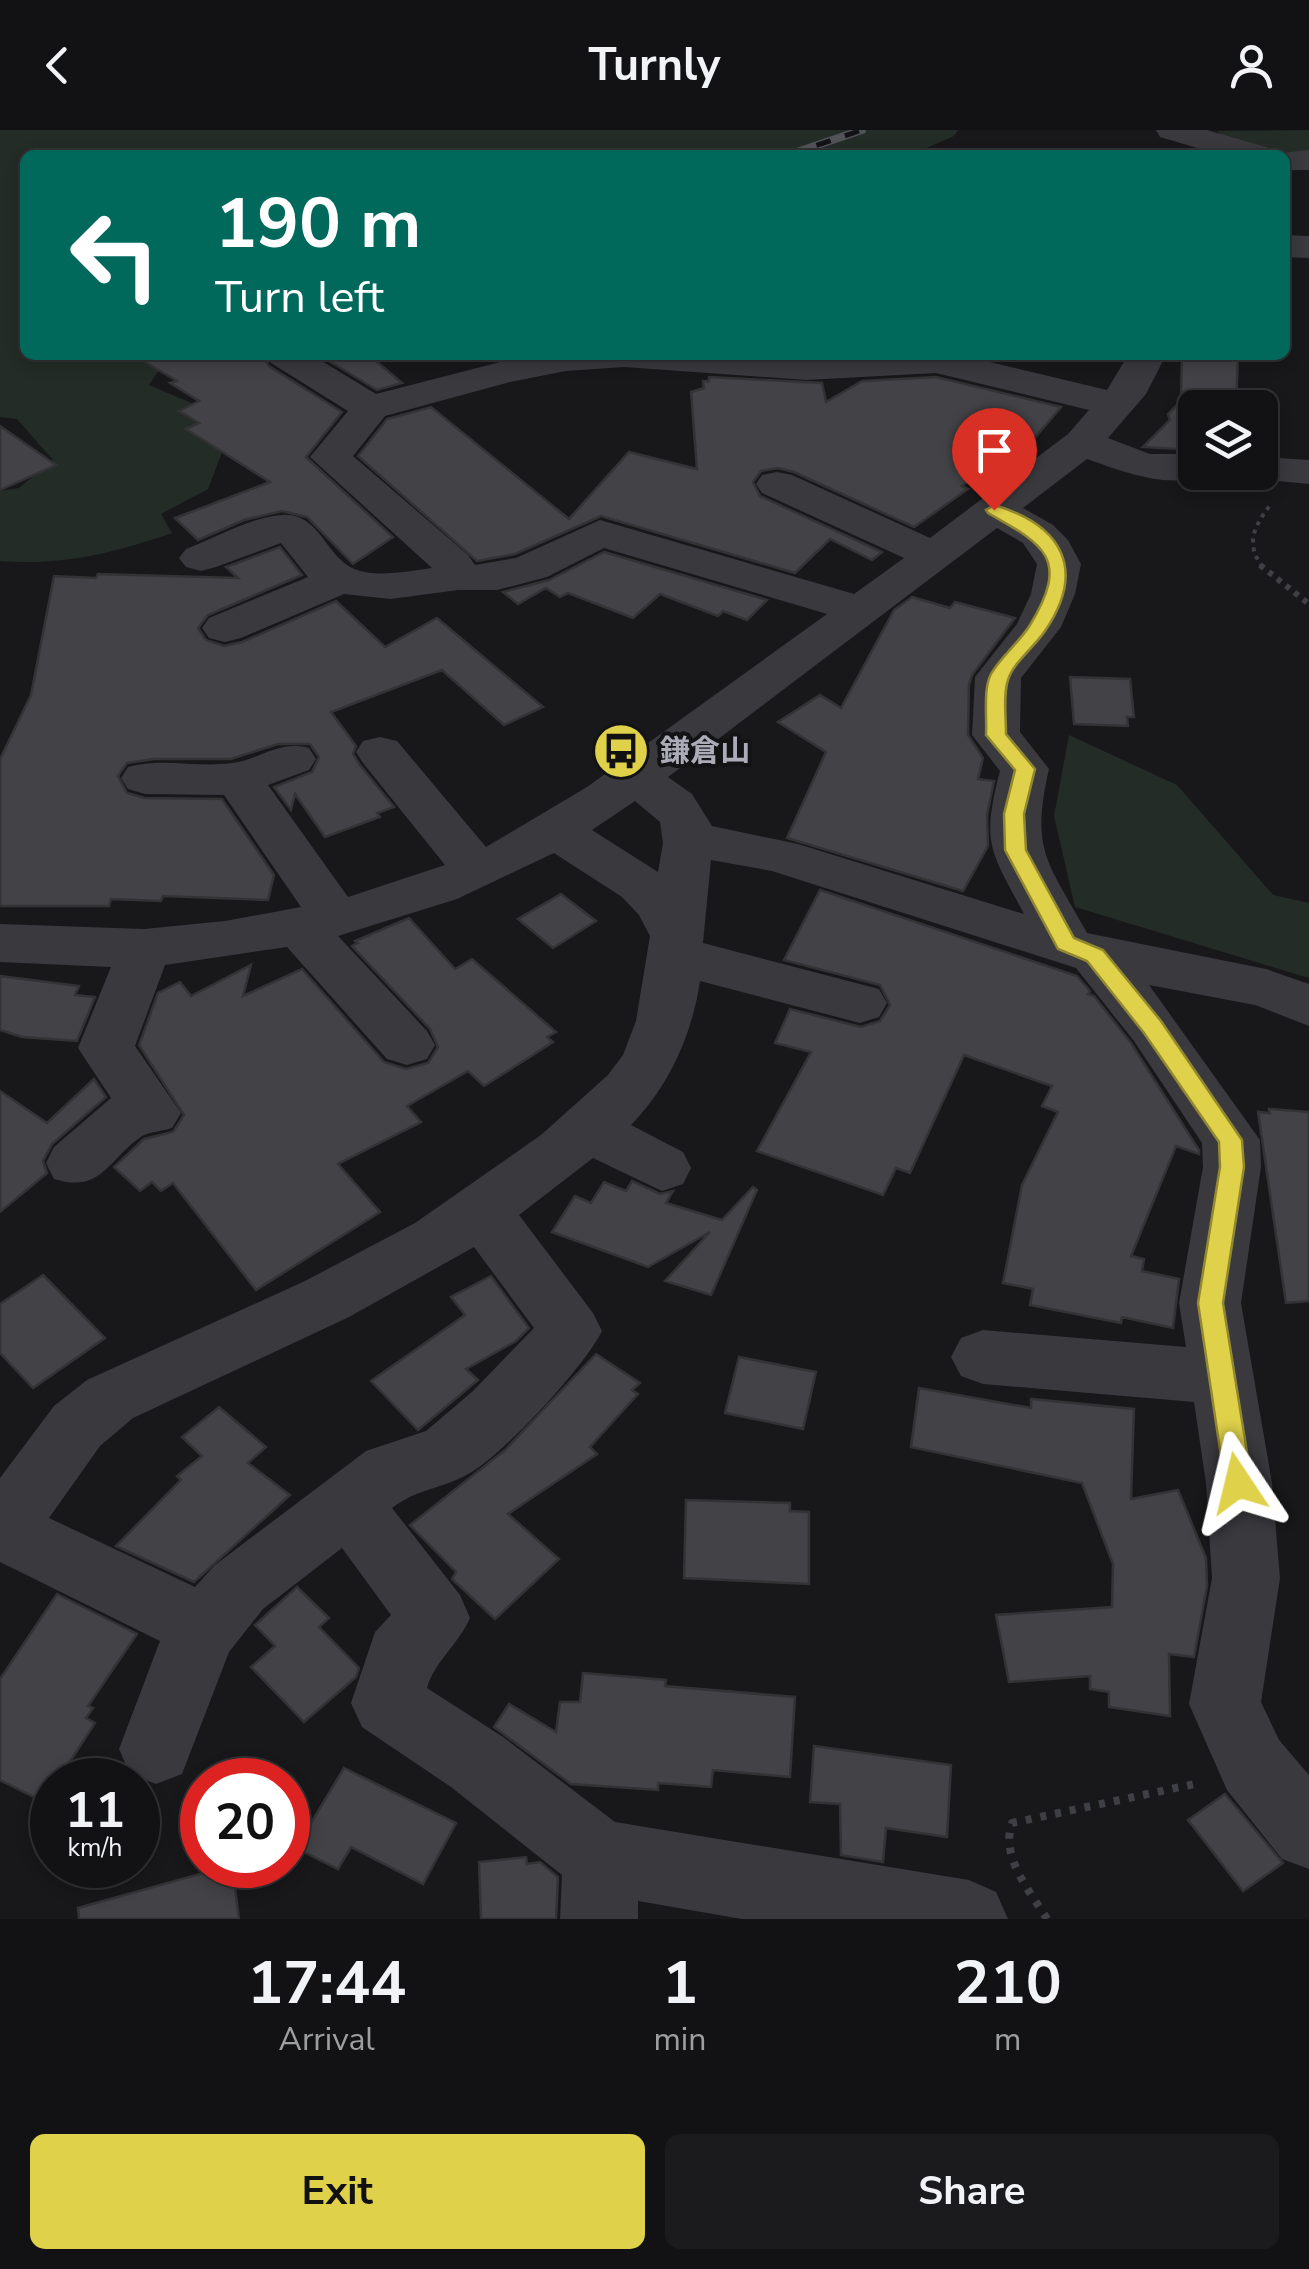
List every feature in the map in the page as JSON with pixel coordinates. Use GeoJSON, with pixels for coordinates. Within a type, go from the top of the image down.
{"type":"FeatureCollection","features":[{"type":"Feature","properties":{"kind":"street"},"geometry":{"type":"LineString","coordinates":[[1172,130],[1240,150]]}},
{"type":"Feature","properties":{"kind":"street"},"geometry":{"type":"LineString","coordinates":[[293,360],[371,408]]}},
{"type":"Feature","properties":{"kind":"street"},"geometry":{"type":"LineString","coordinates":[[458,577],[454,564],[330,457],[371,408],[505,363],[551,360]]}},
{"type":"Feature","properties":{"kind":"street"},"geometry":{"type":"LineString","coordinates":[[694,360],[806,368],[936,361],[1062,389],[1117,406]]}},
{"type":"Feature","properties":{"kind":"street"},"geometry":{"type":"LineString","coordinates":[[0,943],[146,948],[199,943],[396,900],[478,871],[555,830],[632,778],[935,556],[1082,443],[1117,406],[1145,360]]}},
{"type":"Feature","properties":{"kind":"street"},"geometry":{"type":"LineString","coordinates":[[1082,443],[1146,466],[1178,466]]}},
{"type":"Feature","properties":{"kind":"street"},"geometry":{"type":"LineString","coordinates":[[1278,470],[1309,472]]}},
{"type":"Feature","properties":{"kind":"street"},"geometry":{"type":"LineString","coordinates":[[778,484],[935,556]]}},
{"type":"Feature","properties":{"kind":"street"},"geometry":{"type":"LineString","coordinates":[[994,510],[1038,534],[1053,549],[1059,564],[1053,594],[1038,627],[998,677],[996,735],[1025,769],[1014,814],[1016,850],[1080,950],[1152,1027],[1230,1140],[1232,1167],[1210,1303],[1238,1483],[1246,1578],[1225,1704],[1253,1765],[1309,1832]]}},
{"type":"Feature","properties":{"kind":"street"},"geometry":{"type":"LineString","coordinates":[[201,558],[284,527],[294,530],[327,572],[342,579],[382,586],[458,577],[486,581],[510,578],[600,533],[864,610]]}},
{"type":"Feature","properties":{"kind":"street"},"geometry":{"type":"LineString","coordinates":[[226,628],[342,579]]}},
{"type":"Feature","properties":{"kind":"street"},"geometry":{"type":"LineString","coordinates":[[380,752],[478,871]]}},
{"type":"Feature","properties":{"kind":"street"},"geometry":{"type":"LineString","coordinates":[[146,778],[238,779],[292,759]]}},
{"type":"Feature","properties":{"kind":"street"},"geometry":{"type":"LineString","coordinates":[[204,1629],[154,1601],[1,1530],[77,1426],[110,1399],[396,1264],[482,1212],[590,1130],[622,1097],[647,1062],[667,1018],[678,948],[679,902],[690,842],[689,823],[680,810],[664,795],[632,778]]}},
{"type":"Feature","properties":{"kind":"street"},"geometry":{"type":"LineString","coordinates":[[238,779],[315,920],[408,1045]]}},
{"type":"Feature","properties":{"kind":"street"},"geometry":{"type":"LineString","coordinates":[[555,830],[640,885],[658,903],[678,948],[709,962],[860,1003]]}},
{"type":"Feature","properties":{"kind":"street"},"geometry":{"type":"LineString","coordinates":[[690,842],[726,844],[780,856],[1080,950],[1266,988],[1309,1006]]}},
{"type":"Feature","properties":{"kind":"street"},"geometry":{"type":"LineString","coordinates":[[74,1163],[148,1107],[106,1048],[146,948]]}},
{"type":"Feature","properties":{"kind":"street"},"geometry":{"type":"LineString","coordinates":[[590,1130],[662,1168]]}},
{"type":"Feature","properties":{"kind":"street"},"geometry":{"type":"LineString","coordinates":[[156,1749],[191,1651],[239,1586],[389,1472],[447,1453],[496,1412],[571,1331],[482,1212]]}},
{"type":"Feature","properties":{"kind":"street"},"geometry":{"type":"LineString","coordinates":[[983,1357],[1220,1377]]}},
{"type":"Feature","properties":{"kind":"street"},"geometry":{"type":"LineString","coordinates":[[346,1502],[436,1618],[400,1656],[386,1703],[477,1762],[599,1888],[969,1919]]}},
{"type":"Feature","properties":{"kind":"path"},"geometry":{"type":"LineString","coordinates":[[1309,472],[1258,520],[1250,544],[1255,562],[1309,604]]}},
{"type":"Feature","properties":{"kind":"path"},"geometry":{"type":"LineString","coordinates":[[1047,1919],[1008,1847],[1007,1831],[1012,1823],[1211,1781],[1208,1747],[1212,1726],[1228,1710]]}},
{"type":"Feature","properties":{"kind":"shaded area"},"geometry":{"type":"Polygon","coordinates":[[[0,130],[958,130],[954,136],[922,150],[20,150],[20,360],[166,360],[149,385],[234,421],[208,489],[161,514],[172,533],[88,556],[23,562],[0,561],[0,491],[19,488],[53,460],[17,419],[0,417],[0,130]]]}},
{"type":"Feature","properties":{"kind":"shaded area"},"geometry":{"type":"Polygon","coordinates":[[[1309,130],[1309,162],[1290,158],[1290,150],[1255,150],[1228,144],[1217,131],[1309,130]]]}},
{"type":"Feature","properties":{"kind":"shaded area"},"geometry":{"type":"Polygon","coordinates":[[[1069,735],[1177,785],[1273,895],[1309,903],[1309,978],[1075,907],[1054,816],[1069,735]]]}},
{"type":"Feature","properties":{"kind":"building"},"geometry":{"type":"Polygon","coordinates":[[[141,360],[265,360],[342,412],[306,457],[393,537],[353,564],[307,517],[282,511],[244,520],[198,540],[175,518],[270,482],[186,429],[199,423],[179,411],[199,401],[170,383],[177,381],[141,360]]]}},
{"type":"Feature","properties":{"kind":"building"},"geometry":{"type":"Polygon","coordinates":[[[327,360],[375,360],[402,383],[377,390],[327,360]]]}},
{"type":"Feature","properties":{"kind":"building"},"geometry":{"type":"Polygon","coordinates":[[[1182,360],[1238,360],[1237,390],[1181,390],[1182,360]]]}},
{"type":"Feature","properties":{"kind":"building"},"geometry":{"type":"Polygon","coordinates":[[[709,377],[822,383],[826,402],[862,381],[936,377],[1061,407],[1033,440],[1027,438],[962,486],[968,489],[914,527],[794,472],[778,468],[761,471],[753,482],[760,496],[882,552],[872,560],[830,539],[795,573],[601,516],[515,554],[477,561],[358,456],[387,419],[431,407],[569,519],[629,452],[697,469],[691,392],[704,388],[703,381],[709,381],[709,377]]]}},
{"type":"Feature","properties":{"kind":"building"},"geometry":{"type":"Polygon","coordinates":[[[1178,404],[1178,449],[1143,447],[1170,420],[1168,414],[1178,404]]]}},
{"type":"Feature","properties":{"kind":"building"},"geometry":{"type":"Polygon","coordinates":[[[0,426],[56,465],[0,490],[0,426]]]}},
{"type":"Feature","properties":{"kind":"building"},"geometry":{"type":"Polygon","coordinates":[[[280,547],[302,575],[208,615],[198,628],[206,640],[224,646],[242,642],[336,601],[385,647],[437,618],[543,707],[504,725],[442,670],[331,712],[356,746],[353,754],[360,765],[394,807],[377,813],[380,817],[325,837],[295,794],[291,810],[274,787],[312,772],[319,757],[310,744],[278,744],[231,759],[127,763],[118,776],[127,793],[145,798],[222,799],[274,875],[268,900],[163,896],[161,901],[111,899],[109,906],[0,906],[0,759],[31,695],[54,576],[238,578],[226,567],[280,547]]]}},
{"type":"Feature","properties":{"kind":"building"},"geometry":{"type":"Polygon","coordinates":[[[604,552],[767,600],[747,620],[723,611],[718,616],[660,594],[633,618],[568,593],[560,597],[546,588],[518,604],[503,592],[549,580],[604,552]]]}},
{"type":"Feature","properties":{"kind":"building"},"geometry":{"type":"Polygon","coordinates":[[[912,597],[950,608],[955,602],[1015,618],[972,675],[969,685],[968,735],[983,758],[978,779],[994,781],[987,815],[988,846],[963,891],[787,838],[826,752],[778,722],[820,695],[841,708],[894,610],[912,597]]]}},
{"type":"Feature","properties":{"kind":"building"},"geometry":{"type":"Polygon","coordinates":[[[1070,677],[1130,679],[1134,717],[1127,717],[1128,726],[1074,724],[1070,677]]]}},
{"type":"Feature","properties":{"kind":"building"},"geometry":{"type":"Polygon","coordinates":[[[820,890],[1077,976],[1090,991],[1088,994],[1094,996],[1131,1043],[1199,1150],[1199,1154],[1176,1146],[1131,1256],[1144,1259],[1142,1271],[1179,1279],[1173,1328],[1122,1317],[1121,1323],[1030,1305],[1033,1289],[1003,1283],[1022,1185],[1058,1112],[1042,1106],[1052,1086],[964,1055],[910,1173],[896,1168],[883,1195],[757,1151],[811,1052],[775,1043],[790,1009],[861,1027],[880,1021],[890,1005],[880,985],[784,960],[820,890]]]}},
{"type":"Feature","properties":{"kind":"building"},"geometry":{"type":"Polygon","coordinates":[[[561,894],[596,921],[553,948],[518,919],[561,894]]]}},
{"type":"Feature","properties":{"kind":"building"},"geometry":{"type":"Polygon","coordinates":[[[409,918],[455,969],[472,959],[556,1032],[547,1037],[553,1042],[484,1086],[468,1071],[407,1106],[421,1122],[338,1164],[380,1212],[256,1290],[173,1183],[161,1191],[152,1182],[140,1191],[114,1167],[144,1139],[173,1132],[184,1115],[139,1045],[158,993],[180,982],[191,996],[251,965],[243,996],[302,969],[384,1062],[406,1069],[428,1063],[438,1047],[430,1029],[352,946],[358,943],[355,941],[409,918]]]}},
{"type":"Feature","properties":{"kind":"building"},"geometry":{"type":"Polygon","coordinates":[[[0,976],[79,986],[75,995],[95,997],[77,1041],[22,1037],[0,1030],[0,976]]]}},
{"type":"Feature","properties":{"kind":"building"},"geometry":{"type":"Polygon","coordinates":[[[94,1079],[106,1097],[52,1144],[43,1161],[47,1173],[0,1212],[0,1091],[47,1123],[94,1079]]]}},
{"type":"Feature","properties":{"kind":"building"},"geometry":{"type":"Polygon","coordinates":[[[1269,1109],[1309,1112],[1309,1301],[1286,1303],[1258,1112],[1270,1113],[1269,1109]]]}},
{"type":"Feature","properties":{"kind":"building"},"geometry":{"type":"Polygon","coordinates":[[[632,1181],[660,1194],[673,1191],[666,1203],[722,1220],[753,1187],[757,1190],[711,1295],[665,1281],[710,1232],[648,1267],[552,1232],[575,1196],[591,1203],[604,1182],[626,1191],[632,1181]]]}},
{"type":"Feature","properties":{"kind":"building"},"geometry":{"type":"Polygon","coordinates":[[[43,1275],[105,1338],[33,1388],[0,1353],[0,1304],[43,1275]]]}},
{"type":"Feature","properties":{"kind":"building"},"geometry":{"type":"Polygon","coordinates":[[[491,1276],[529,1328],[516,1341],[466,1369],[478,1380],[418,1430],[371,1381],[465,1315],[451,1297],[491,1276]]]}},
{"type":"Feature","properties":{"kind":"building"},"geometry":{"type":"Polygon","coordinates":[[[596,1354],[640,1383],[632,1390],[638,1394],[590,1447],[597,1454],[508,1514],[559,1559],[495,1619],[452,1579],[456,1572],[410,1525],[505,1450],[596,1354]]]}},
{"type":"Feature","properties":{"kind":"building"},"geometry":{"type":"Polygon","coordinates":[[[739,1357],[816,1372],[803,1429],[725,1413],[739,1357]]]}},
{"type":"Feature","properties":{"kind":"building"},"geometry":{"type":"Polygon","coordinates":[[[919,1388],[1031,1408],[1031,1399],[1134,1409],[1131,1499],[1178,1490],[1206,1558],[1207,1586],[1194,1657],[1169,1654],[1170,1716],[1109,1707],[1109,1692],[1090,1689],[1090,1676],[1009,1682],[996,1615],[1112,1607],[1113,1564],[1082,1483],[911,1447],[919,1388]]]}},
{"type":"Feature","properties":{"kind":"building"},"geometry":{"type":"Polygon","coordinates":[[[219,1407],[266,1447],[248,1463],[290,1495],[194,1582],[116,1546],[181,1480],[177,1476],[202,1456],[182,1437],[219,1407]]]}},
{"type":"Feature","properties":{"kind":"building"},"geometry":{"type":"Polygon","coordinates":[[[686,1500],[790,1503],[790,1511],[809,1512],[809,1584],[684,1578],[686,1500]]]}},
{"type":"Feature","properties":{"kind":"building"},"geometry":{"type":"Polygon","coordinates":[[[297,1587],[329,1618],[319,1627],[359,1668],[356,1677],[304,1722],[251,1667],[275,1646],[255,1625],[297,1587]]]}},
{"type":"Feature","properties":{"kind":"building"},"geometry":{"type":"Polygon","coordinates":[[[57,1594],[137,1634],[88,1706],[93,1708],[86,1718],[95,1723],[72,1758],[30,1758],[30,1795],[0,1780],[0,1679],[57,1594]]]}},
{"type":"Feature","properties":{"kind":"building"},"geometry":{"type":"Polygon","coordinates":[[[583,1673],[666,1680],[665,1686],[795,1697],[790,1777],[713,1770],[711,1787],[658,1783],[658,1790],[571,1784],[494,1727],[509,1704],[556,1732],[560,1702],[580,1702],[583,1673]]]}},
{"type":"Feature","properties":{"kind":"building"},"geometry":{"type":"Polygon","coordinates":[[[814,1746],[951,1765],[947,1837],[886,1828],[883,1862],[841,1855],[840,1804],[810,1802],[814,1746]]]}},
{"type":"Feature","properties":{"kind":"building"},"geometry":{"type":"Polygon","coordinates":[[[344,1768],[456,1823],[423,1884],[351,1847],[338,1869],[310,1855],[310,1825],[344,1768]]]}},
{"type":"Feature","properties":{"kind":"building"},"geometry":{"type":"Polygon","coordinates":[[[1225,1794],[1283,1863],[1243,1891],[1188,1820],[1225,1794]]]}},
{"type":"Feature","properties":{"kind":"building"},"geometry":{"type":"Polygon","coordinates":[[[526,1857],[527,1864],[540,1862],[558,1877],[556,1919],[481,1919],[479,1862],[526,1857]]]}},
{"type":"Feature","properties":{"kind":"building"},"geometry":{"type":"Polygon","coordinates":[[[180,1880],[180,1888],[235,1888],[239,1919],[79,1919],[78,1908],[180,1880]]]}},
{"type":"Feature","properties":{"kind":"railway"},"geometry":{"type":"LineString","coordinates":[[803,150],[862,130]]}},
{"type":"Feature","properties":{"kind":"place","name":"鎌倉山"},"geometry":{"type":"Point","coordinates":[621,751]}},
{"type":"Feature","properties":{"kind":"route"},"geometry":{"type":"LineString","coordinates":[[994,510],[1038,534],[1053,549],[1059,564],[1053,594],[1038,627],[998,677],[996,735],[1025,769],[1014,814],[1016,850],[1066,944],[1095,955],[1152,1027],[1230,1140],[1232,1167],[1224,1196],[1210,1303],[1238,1483]]}}]}
